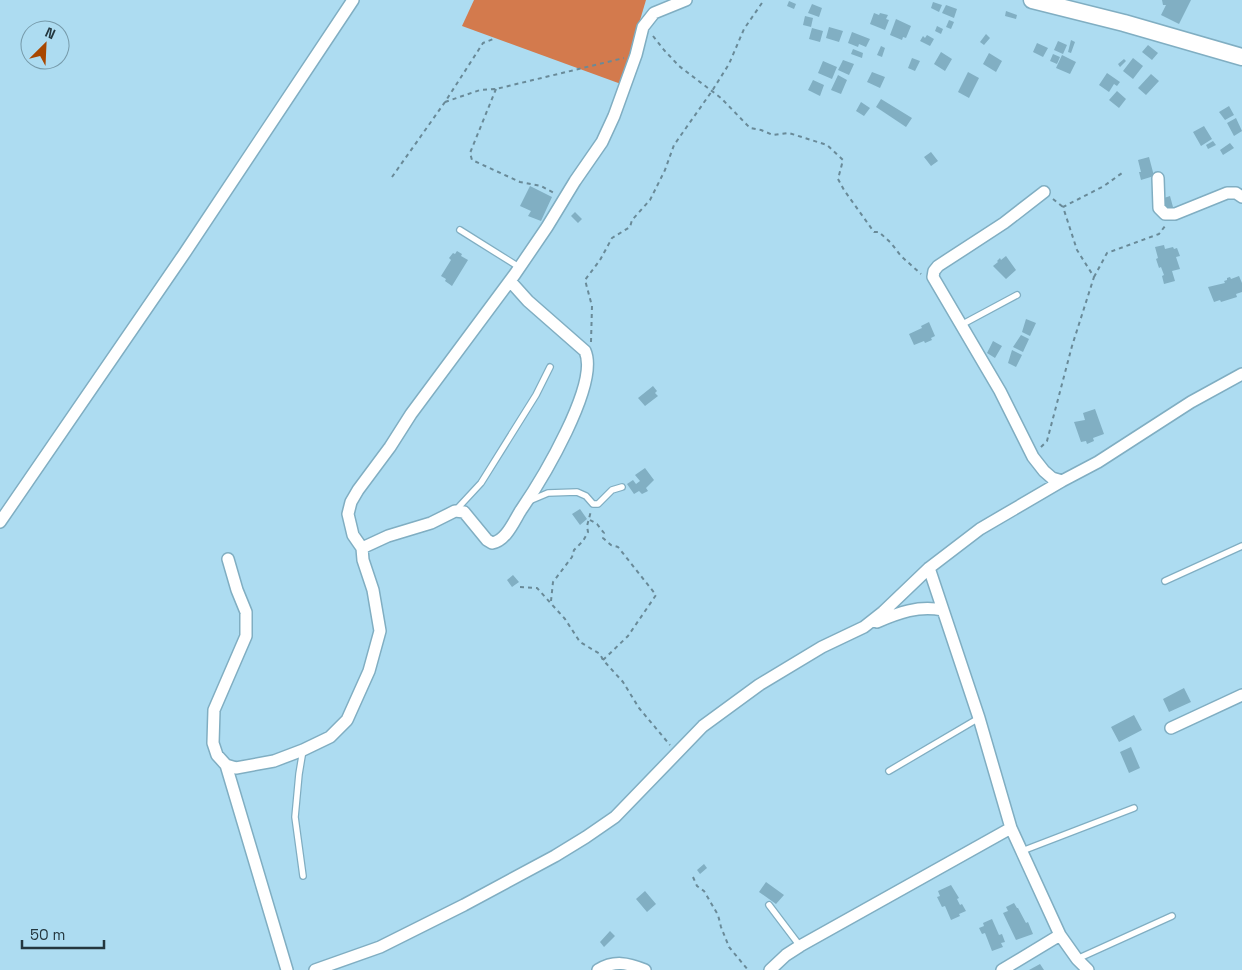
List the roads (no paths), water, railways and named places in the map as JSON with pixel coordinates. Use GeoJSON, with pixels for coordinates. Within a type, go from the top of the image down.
{"type":"FeatureCollection","features":[{"type":"Feature","properties":{"kind":"street"},"geometry":{"type":"LineString","coordinates":[[0,522],[189,246],[353,0]]}},
{"type":"Feature","properties":{"kind":"street"},"geometry":{"type":"LineString","coordinates":[[228,559],[246,612],[246,636],[214,710],[213,743],[216,755],[226,765],[236,768],[274,761],[303,750],[330,737],[347,720],[369,671],[380,631],[374,590],[363,560],[362,548],[353,535],[348,514],[354,496],[436,380],[510,281],[602,142],[614,116],[636,55],[643,27],[654,13],[686,0]]}},
{"type":"Feature","properties":{"kind":"street"},"geometry":{"type":"LineString","coordinates":[[1032,0],[1124,23],[1242,57]]}},
{"type":"Feature","properties":{"kind":"street"},"geometry":{"type":"LineString","coordinates":[[1158,178],[1159,208],[1165,214],[1175,214],[1227,193],[1236,193],[1242,197]]}},
{"type":"Feature","properties":{"kind":"street"},"geometry":{"type":"LineString","coordinates":[[1044,192],[1004,223],[938,266],[934,270],[934,277],[960,326],[1000,391],[1034,457],[1048,474],[1062,481]]}},
{"type":"Feature","properties":{"kind":"street"},"geometry":{"type":"LineString","coordinates":[[362,548],[388,536],[431,523],[455,511],[464,512],[487,540],[492,543],[498,542],[527,502],[556,455],[578,405],[589,359],[585,351],[528,301],[510,281]]}},
{"type":"Feature","properties":{"kind":"street"},"geometry":{"type":"LineString","coordinates":[[864,627],[883,612],[929,568],[980,529],[1098,462],[1191,402],[1242,374]]}},
{"type":"Feature","properties":{"kind":"street"},"geometry":{"type":"LineString","coordinates":[[929,568],[979,718],[1011,828],[1060,935],[1077,959],[1088,970]]}},
{"type":"Feature","properties":{"kind":"street"},"geometry":{"type":"LineString","coordinates":[[315,970],[331,967],[380,947],[455,910],[555,856],[586,837],[615,817],[704,726],[759,685],[814,652],[864,627],[887,618],[920,608],[931,607],[942,610]]}},
{"type":"Feature","properties":{"kind":"street"},"geometry":{"type":"LineString","coordinates":[[1170,728],[1242,695]]}},
{"type":"Feature","properties":{"kind":"street"},"geometry":{"type":"LineString","coordinates":[[226,765],[287,970]]}},
{"type":"Feature","properties":{"kind":"street"},"geometry":{"type":"LineString","coordinates":[[770,970],[786,955],[800,946],[1011,828]]}},
{"type":"Feature","properties":{"kind":"street"},"geometry":{"type":"LineString","coordinates":[[1002,970],[1060,935]]}},
{"type":"Feature","properties":{"kind":"street"},"geometry":{"type":"LineString","coordinates":[[598,970],[623,962],[645,970]]}},
{"type":"Feature","properties":{"kind":"lane"},"geometry":{"type":"LineString","coordinates":[[460,230],[519,267]]}},
{"type":"Feature","properties":{"kind":"lane"},"geometry":{"type":"LineString","coordinates":[[960,326],[1017,295]]}},
{"type":"Feature","properties":{"kind":"lane"},"geometry":{"type":"LineString","coordinates":[[455,511],[481,483],[536,395],[550,367]]}},
{"type":"Feature","properties":{"kind":"lane"},"geometry":{"type":"LineString","coordinates":[[527,502],[548,493],[577,492],[586,496],[593,504],[598,504],[612,490],[622,487]]}},
{"type":"Feature","properties":{"kind":"lane"},"geometry":{"type":"LineString","coordinates":[[1165,581],[1242,546]]}},
{"type":"Feature","properties":{"kind":"lane"},"geometry":{"type":"LineString","coordinates":[[889,771],[979,718]]}},
{"type":"Feature","properties":{"kind":"lane"},"geometry":{"type":"LineString","coordinates":[[302,876],[295,817],[303,750]]}},
{"type":"Feature","properties":{"kind":"lane"},"geometry":{"type":"LineString","coordinates":[[1022,851],[1134,808]]}},
{"type":"Feature","properties":{"kind":"lane"},"geometry":{"type":"LineString","coordinates":[[769,905],[800,946]]}},
{"type":"Feature","properties":{"kind":"lane"},"geometry":{"type":"LineString","coordinates":[[1077,959],[1172,916]]}}]}
